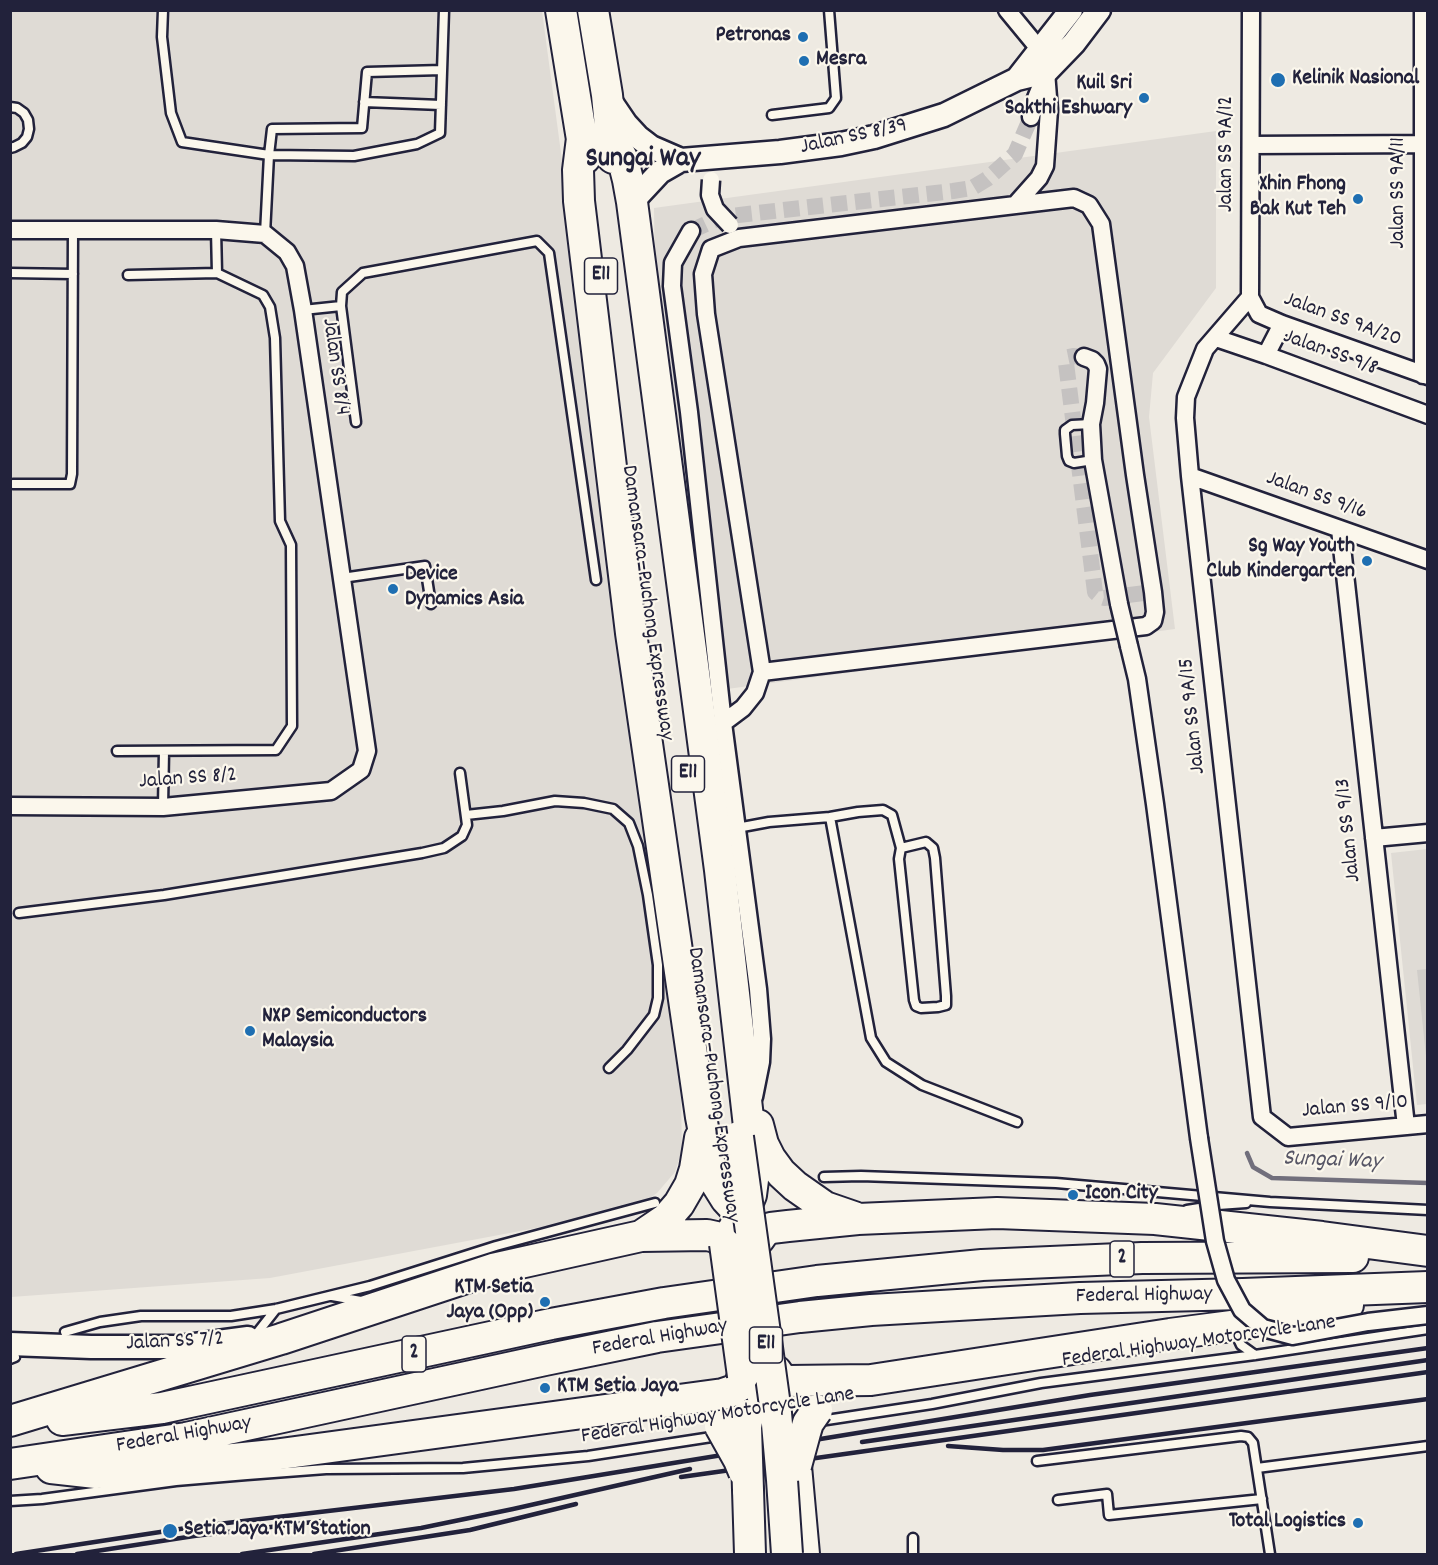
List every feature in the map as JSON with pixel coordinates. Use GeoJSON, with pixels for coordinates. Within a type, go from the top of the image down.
{"type":"FeatureCollection","features":[{"type":"Feature","properties":{"kind":"highway","name":"Damansara–Puchong Expressway"},"geometry":{"type":"LineString","coordinates":[[561,10],[629,412],[776,1413],[787,1554]]}},
{"type":"Feature","properties":{"kind":"highway","name":"Damansara–Puchong Expressway"},"geometry":{"type":"LineString","coordinates":[[593,10],[607,95],[611,137],[629,412],[763,1479],[768,1554]]}},
{"type":"Feature","properties":{"kind":"highway"},"geometry":{"type":"LineString","coordinates":[[10,1420],[270,1343],[334,1308],[384,1305],[493,1269],[641,1236],[716,1240],[741,1215],[751,1195],[752,1153],[720,870],[632,202],[623,160],[611,137]]}},
{"type":"Feature","properties":{"kind":"highway"},"geometry":{"type":"LineString","coordinates":[[582,138],[578,191],[585,263],[631,633],[701,1117],[716,1183],[726,1200],[759,1239],[768,1379],[748,1415],[746,1427],[750,1554]]}},
{"type":"Feature","properties":{"kind":"highway"},"geometry":{"type":"LineString","coordinates":[[741,1064],[763,1143],[781,1173],[825,1207],[858,1219]]}},
{"type":"Feature","properties":{"kind":"highway"},"geometry":{"type":"LineString","coordinates":[[641,1236],[666,1219],[679,1204],[690,1185],[699,1149],[701,1117]]}},
{"type":"Feature","properties":{"kind":"highway"},"geometry":{"type":"LineString","coordinates":[[759,1239],[771,1228],[788,1226],[858,1219],[997,1213],[1155,1219],[1322,1237],[1428,1253]]}},
{"type":"Feature","properties":{"kind":"highway"},"geometry":{"type":"LineString","coordinates":[[716,1240],[776,1399],[787,1412],[790,1421],[804,1554]]}},
{"type":"Feature","properties":{"kind":"highway","name":"Federal Highway"},"geometry":{"type":"LineString","coordinates":[[10,1426],[162,1408],[551,1324],[664,1303],[817,1281],[981,1265],[1142,1258],[1380,1257],[1428,1253]]}},
{"type":"Feature","properties":{"kind":"highway","name":"Federal Highway"},"geometry":{"type":"LineString","coordinates":[[13,1464],[186,1438],[657,1337],[801,1317],[871,1310],[1069,1298],[1428,1287]]}},
{"type":"Feature","properties":{"kind":"highway"},"geometry":{"type":"LineString","coordinates":[[13,1464],[96,1473],[273,1455],[668,1402],[723,1394],[739,1386],[768,1379],[871,1380],[1338,1308],[1397,1289]]}},
{"type":"Feature","properties":{"kind":"highway"},"geometry":{"type":"LineString","coordinates":[[796,1471],[809,1417],[843,1391],[871,1380]]}},
{"type":"Feature","properties":{"kind":"highway"},"geometry":{"type":"LineString","coordinates":[[668,1402],[692,1408],[731,1431],[748,1487]]}},
{"type":"Feature","properties":{"kind":"street"},"geometry":{"type":"LineString","coordinates":[[1007,10],[1040,50],[1046,72],[1049,110],[1042,172],[1044,201]]}},
{"type":"Feature","properties":{"kind":"street","name":"Jalan SS 8/39"},"geometry":{"type":"LineString","coordinates":[[1017,79],[1071,10]]}},
{"type":"Feature","properties":{"kind":"street"},"geometry":{"type":"LineString","coordinates":[[1031,117],[1046,72],[1074,43],[1099,10]]}},
{"type":"Feature","properties":{"kind":"street","name":"Jalan SS 9A/12"},"geometry":{"type":"LineString","coordinates":[[1250,297],[1251,10]]}},
{"type":"Feature","properties":{"kind":"street","name":"Jalan SS 9A/11"},"geometry":{"type":"LineString","coordinates":[[1423,10],[1425,375]]}},
{"type":"Feature","properties":{"kind":"street","name":"Jalan SS 8/39"},"geometry":{"type":"LineString","coordinates":[[632,202],[660,172],[681,160],[780,152],[874,137],[944,115],[1017,79],[1046,72]]}},
{"type":"Feature","properties":{"kind":"street","name":"Jalan SS 8/39"},"geometry":{"type":"LineString","coordinates":[[607,95],[626,124],[638,137],[651,147],[681,160]]}},
{"type":"Feature","properties":{"kind":"street"},"geometry":{"type":"LineString","coordinates":[[1251,145],[1425,144]]}},
{"type":"Feature","properties":{"kind":"street"},"geometry":{"type":"LineString","coordinates":[[709,158],[710,195],[715,209],[734,231]]}},
{"type":"Feature","properties":{"kind":"street"},"geometry":{"type":"LineString","coordinates":[[1014,205],[1042,172]]}},
{"type":"Feature","properties":{"kind":"street"},"geometry":{"type":"LineString","coordinates":[[723,723],[743,708],[755,693],[762,672],[706,314],[703,274],[711,249],[734,231],[1074,198],[1089,206],[1101,224],[1153,592],[1155,612],[1153,621],[1146,626],[762,672]]}},
{"type":"Feature","properties":{"kind":"street"},"geometry":{"type":"LineString","coordinates":[[10,230],[216,230],[265,234]]}},
{"type":"Feature","properties":{"kind":"street"},"geometry":{"type":"LineString","coordinates":[[691,231],[673,263],[672,286],[690,424],[723,723],[758,989],[762,1039],[761,1062],[752,1106]]}},
{"type":"Feature","properties":{"kind":"street","name":"Jalan SS 8/4"},"geometry":{"type":"LineString","coordinates":[[265,234],[287,252],[295,266],[303,310],[367,751],[361,770]]}},
{"type":"Feature","properties":{"kind":"street","name":"Jalan SS 9A/20"},"geometry":{"type":"LineString","coordinates":[[1250,297],[1259,314],[1425,375]]}},
{"type":"Feature","properties":{"kind":"street","name":"Jalan SS 9A/15"},"geometry":{"type":"LineString","coordinates":[[1250,297],[1205,349],[1186,397],[1185,418],[1262,1117],[1288,1137]]}},
{"type":"Feature","properties":{"kind":"street"},"geometry":{"type":"LineString","coordinates":[[1266,355],[1282,324]]}},
{"type":"Feature","properties":{"kind":"street","name":"Jalan SS 9/8"},"geometry":{"type":"LineString","coordinates":[[1216,338],[1428,415]]}},
{"type":"Feature","properties":{"kind":"street"},"geometry":{"type":"LineString","coordinates":[[1083,357],[1092,360],[1098,369],[1091,424],[1093,460],[1119,604],[1137,679],[1199,1138],[1215,1242],[1226,1280],[1242,1310],[1263,1328],[1293,1336],[1368,1322],[1428,1315]]}},
{"type":"Feature","properties":{"kind":"street","name":"Jalan SS 9/16"},"geometry":{"type":"LineString","coordinates":[[1190,476],[1428,560]]}},
{"type":"Feature","properties":{"kind":"street","name":"Jalan SS 9/13"},"geometry":{"type":"LineString","coordinates":[[1340,529],[1406,1126]]}},
{"type":"Feature","properties":{"kind":"street","name":"Jalan SS 8/2"},"geometry":{"type":"LineString","coordinates":[[10,806],[163,807],[331,791],[361,770]]}},
{"type":"Feature","properties":{"kind":"street"},"geometry":{"type":"LineString","coordinates":[[1374,838],[1428,833]]}},
{"type":"Feature","properties":{"kind":"street","name":"Jalan SS 9/10"},"geometry":{"type":"LineString","coordinates":[[1288,1137],[1428,1124]]}},
{"type":"Feature","properties":{"kind":"street","name":"Jalan SS 7/2"},"geometry":{"type":"LineString","coordinates":[[12,1354],[91,1347],[180,1347],[254,1338],[334,1308]]}},
{"type":"Feature","properties":{"kind":"lane"},"geometry":{"type":"LineString","coordinates":[[163,10],[162,37],[171,113],[182,142],[269,155],[354,156],[417,144],[440,133],[444,10]]}},
{"type":"Feature","properties":{"kind":"lane"},"geometry":{"type":"LineString","coordinates":[[772,114],[830,108],[837,98],[829,10]]}},
{"type":"Feature","properties":{"kind":"lane"},"geometry":{"type":"LineString","coordinates":[[265,234],[272,129],[362,128],[367,72],[442,70]]}},
{"type":"Feature","properties":{"kind":"lane"},"geometry":{"type":"LineString","coordinates":[[364,102],[441,105]]}},
{"type":"Feature","properties":{"kind":"lane"},"geometry":{"type":"LineString","coordinates":[[10,107],[17,108],[24,113],[29,129],[22,143],[10,148]]}},
{"type":"Feature","properties":{"kind":"lane"},"geometry":{"type":"LineString","coordinates":[[13,484],[70,484],[72,474],[73,230]]}},
{"type":"Feature","properties":{"kind":"lane"},"geometry":{"type":"LineString","coordinates":[[216,230],[217,273]]}},
{"type":"Feature","properties":{"kind":"lane"},"geometry":{"type":"LineString","coordinates":[[356,422],[341,306],[342,292],[363,273],[537,241],[549,253],[596,580]]}},
{"type":"Feature","properties":{"kind":"lane"},"geometry":{"type":"LineString","coordinates":[[10,273],[73,274]]}},
{"type":"Feature","properties":{"kind":"lane"},"geometry":{"type":"LineString","coordinates":[[117,751],[276,750],[292,726],[291,545],[280,521],[275,338],[270,307],[263,295],[217,273],[128,275]]}},
{"type":"Feature","properties":{"kind":"lane"},"geometry":{"type":"LineString","coordinates":[[303,310],[341,306]]}},
{"type":"Feature","properties":{"kind":"lane"},"geometry":{"type":"LineString","coordinates":[[1091,424],[1072,425],[1065,430],[1065,434],[1067,456],[1070,461],[1074,463],[1093,460]]}},
{"type":"Feature","properties":{"kind":"lane"},"geometry":{"type":"LineString","coordinates":[[342,578],[425,566],[431,604]]}},
{"type":"Feature","properties":{"kind":"lane"},"geometry":{"type":"LineString","coordinates":[[163,807],[164,751]]}},
{"type":"Feature","properties":{"kind":"lane"},"geometry":{"type":"LineString","coordinates":[[19,913],[164,895],[444,848],[462,836],[467,825],[460,773]]}},
{"type":"Feature","properties":{"kind":"lane"},"geometry":{"type":"LineString","coordinates":[[466,815],[555,801],[584,803],[613,809],[629,823],[638,846],[648,895],[658,965],[658,998],[654,1015],[627,1050],[609,1068]]}},
{"type":"Feature","properties":{"kind":"lane"},"geometry":{"type":"LineString","coordinates":[[737,828],[858,812],[883,810],[892,815],[901,848],[899,859],[914,1000],[916,1006],[921,1008],[946,1005],[933,848],[926,842],[901,848]]}},
{"type":"Feature","properties":{"kind":"lane"},"geometry":{"type":"LineString","coordinates":[[830,817],[871,1038],[886,1062],[922,1085],[1017,1122]]}},
{"type":"Feature","properties":{"kind":"lane"},"geometry":{"type":"LineString","coordinates":[[824,1177],[861,1176],[1056,1183],[1270,1202],[1428,1210]]}},
{"type":"Feature","properties":{"kind":"lane"},"geometry":{"type":"LineString","coordinates":[[1155,1219],[1218,1205],[1270,1202]]}},
{"type":"Feature","properties":{"kind":"lane"},"geometry":{"type":"LineString","coordinates":[[65,1332],[100,1322],[141,1316],[231,1316],[276,1308],[334,1308],[370,1286],[496,1246],[655,1203]]}},
{"type":"Feature","properties":{"kind":"lane"},"geometry":{"type":"LineString","coordinates":[[254,1338],[276,1308]]}},
{"type":"Feature","properties":{"kind":"lane"},"geometry":{"type":"LineString","coordinates":[[1232,1326],[1241,1345],[1254,1354]]}},
{"type":"Feature","properties":{"kind":"lane","name":"Federal Highway Motorcycle Lane"},"geometry":{"type":"LineString","coordinates":[[809,1417],[932,1404],[1041,1383],[1428,1329]]}},
{"type":"Feature","properties":{"kind":"lane","name":"Federal Highway Motorcycle Lane"},"geometry":{"type":"LineString","coordinates":[[766,1429],[790,1425]]}},
{"type":"Feature","properties":{"kind":"lane","name":"Federal Highway Motorcycle Lane"},"geometry":{"type":"LineString","coordinates":[[10,1501],[243,1475],[326,1469],[463,1468],[588,1456],[731,1431],[754,1431]]}},
{"type":"Feature","properties":{"kind":"lane"},"geometry":{"type":"LineString","coordinates":[[1037,1461],[1248,1437],[1253,1443],[1270,1554]]}},
{"type":"Feature","properties":{"kind":"lane"},"geometry":{"type":"LineString","coordinates":[[1257,1468],[1428,1446]]}},
{"type":"Feature","properties":{"kind":"lane"},"geometry":{"type":"LineString","coordinates":[[243,1475],[273,1455]]}},
{"type":"Feature","properties":{"kind":"lane"},"geometry":{"type":"LineString","coordinates":[[1058,1500],[1107,1494],[1109,1515],[1262,1499]]}},
{"type":"Feature","properties":{"kind":"lane"},"geometry":{"type":"LineString","coordinates":[[913,1538],[914,1554]]}},
{"type":"Feature","properties":{"kind":"shaded area"},"geometry":{"type":"Polygon","coordinates":[[[11,11],[542,11],[681,1098],[682,1150],[675,1172],[657,1193],[632,1210],[270,1278],[11,1297],[11,11]]]}},
{"type":"Feature","properties":{"kind":"shaded area"},"geometry":{"type":"Polygon","coordinates":[[[1216,131],[1216,288],[1153,373],[1149,417],[1175,629],[712,691],[655,284],[654,208],[1216,131]]]}},
{"type":"Feature","properties":{"kind":"shaded area"},"geometry":{"type":"Polygon","coordinates":[[[1427,849],[1427,1104],[1417,1105],[1391,853],[1427,849]]]}},
{"type":"Feature","properties":{"kind":"shaded area"},"geometry":{"type":"Polygon","coordinates":[[[1428,969],[1427,1066],[1417,970],[1428,969]]]}},
{"type":"Feature","properties":{"kind":"waterway","name":"Sungai Way"},"geometry":{"type":"LineString","coordinates":[[1247,1153],[1253,1167],[1272,1178],[1428,1183]]}},
{"type":"Feature","properties":{"kind":"tunnel"},"geometry":{"type":"LineString","coordinates":[[691,231],[721,217],[972,188],[987,179],[1015,154],[1031,117]]}},
{"type":"Feature","properties":{"kind":"tunnel"},"geometry":{"type":"LineString","coordinates":[[1084,357],[1068,357],[1066,363],[1095,592],[1104,598],[1153,592]]}},
{"type":"Feature","properties":{"kind":"railway"},"geometry":{"type":"LineString","coordinates":[[16,1554],[193,1527],[514,1489],[1090,1395],[1428,1348]]}},
{"type":"Feature","properties":{"kind":"railway"},"geometry":{"type":"LineString","coordinates":[[862,1442],[1428,1360]]}},
{"type":"Feature","properties":{"kind":"railway"},"geometry":{"type":"LineString","coordinates":[[681,1477],[1428,1372]]}},
{"type":"Feature","properties":{"kind":"railway"},"geometry":{"type":"LineString","coordinates":[[948,1446],[1043,1450],[1428,1399]]}},
{"type":"Feature","properties":{"kind":"railway"},"geometry":{"type":"LineString","coordinates":[[242,1554],[421,1528],[690,1469]]}},
{"type":"Feature","properties":{"kind":"railway"},"geometry":{"type":"LineString","coordinates":[[314,1554],[470,1530],[576,1504]]}},
{"type":"Feature","properties":{"kind":"railway"},"geometry":{"type":"LineString","coordinates":[[77,1554],[194,1536],[322,1521]]}},
{"type":"Feature","properties":{"kind":"place","name":"Petronas"},"geometry":{"type":"Point","coordinates":[803,37]}},
{"type":"Feature","properties":{"kind":"place","name":"Mesra"},"geometry":{"type":"Point","coordinates":[804,61]}},
{"type":"Feature","properties":{"kind":"place","name":"Kelinik Nasional"},"geometry":{"type":"Point","coordinates":[1278,80]}},
{"type":"Feature","properties":{"kind":"place","name":"Kuil Sri Sakthi Eshwary"},"geometry":{"type":"Point","coordinates":[1144,98]}},
{"type":"Feature","properties":{"kind":"place","name":"Xhin Fhong Bak Kut Teh"},"geometry":{"type":"Point","coordinates":[1358,199]}},
{"type":"Feature","properties":{"kind":"place","name":"Sg Way Youth Club Kindergarten"},"geometry":{"type":"Point","coordinates":[1367,561]}},
{"type":"Feature","properties":{"kind":"place","name":"Device Dynamics Asia"},"geometry":{"type":"Point","coordinates":[393,589]}},
{"type":"Feature","properties":{"kind":"place","name":"NXP Semiconductors Malaysia"},"geometry":{"type":"Point","coordinates":[250,1031]}},
{"type":"Feature","properties":{"kind":"place","name":"Icon City"},"geometry":{"type":"Point","coordinates":[1073,1195]}},
{"type":"Feature","properties":{"kind":"place","name":"KTM Setia Jaya (Opp)"},"geometry":{"type":"Point","coordinates":[545,1302]}},
{"type":"Feature","properties":{"kind":"place","name":"KTM Setia Jaya"},"geometry":{"type":"Point","coordinates":[545,1388]}},
{"type":"Feature","properties":{"kind":"place","name":"Total Logistics"},"geometry":{"type":"Point","coordinates":[1358,1523]}},
{"type":"Feature","properties":{"kind":"place","name":"Setia Jaya KTM Station"},"geometry":{"type":"Point","coordinates":[170,1531]}},
{"type":"Feature","properties":{"kind":"district","name":"Sungai Way"},"geometry":{"type":"Point","coordinates":[643,161]}}]}
